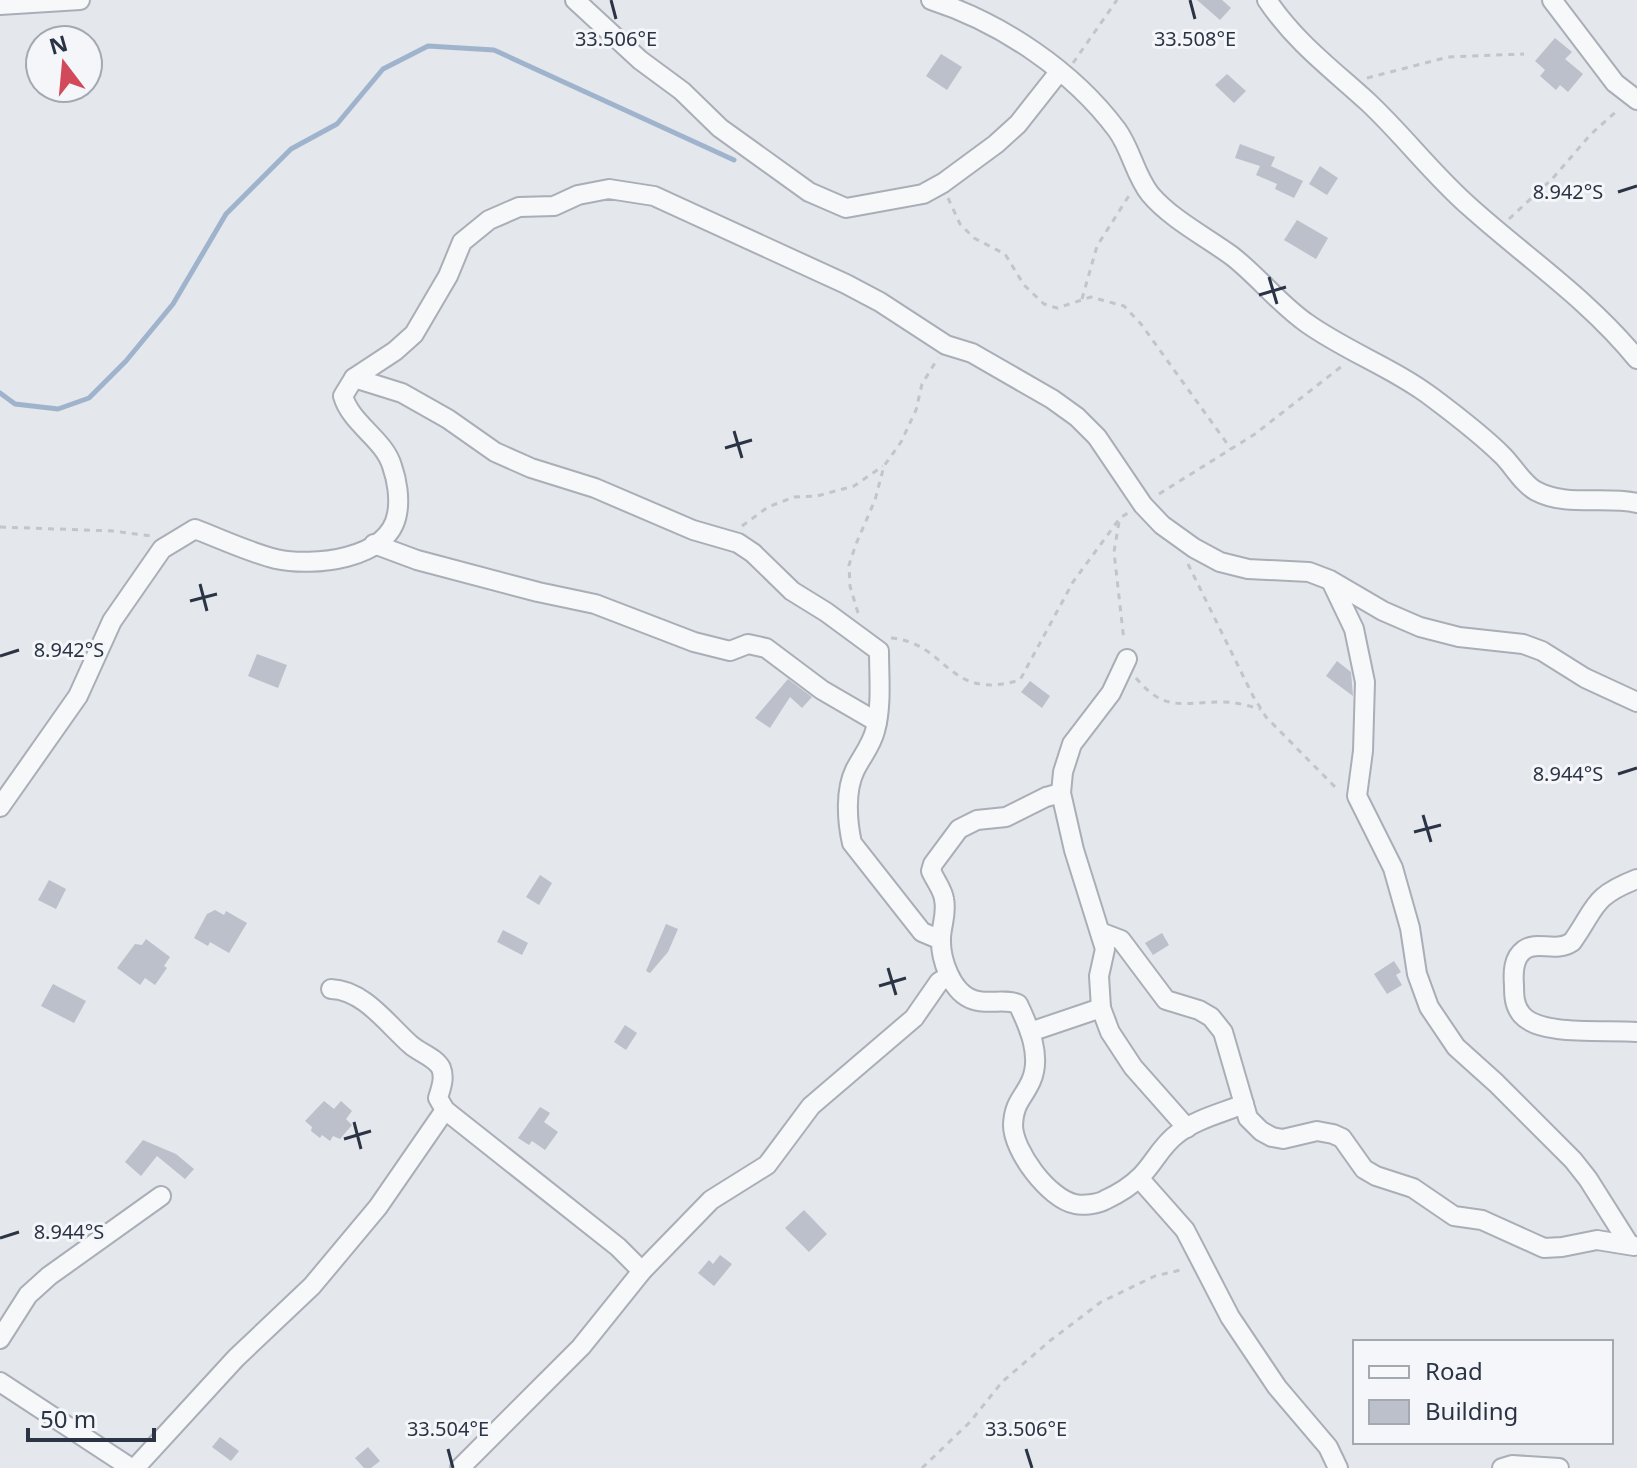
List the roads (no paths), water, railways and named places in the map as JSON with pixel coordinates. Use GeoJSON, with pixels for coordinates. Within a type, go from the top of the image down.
{"type":"FeatureCollection","features":[{"type":"Feature","properties":{"kind":"street"},"geometry":{"type":"LineString","coordinates":[[0,5],[80,0]]}},
{"type":"Feature","properties":{"kind":"street"},"geometry":{"type":"LineString","coordinates":[[575,0],[640,60],[682,91],[720,128],[809,192],[846,208],[923,194],[943,183],[1018,124],[1062,74]]}},
{"type":"Feature","properties":{"kind":"street"},"geometry":{"type":"LineString","coordinates":[[931,0],[986,22],[1062,74],[1105,115],[1120,134],[1151,195],[1235,258],[1297,315],[1330,338],[1432,397],[1501,454],[1533,490],[1575,500],[1608,499],[1637,503]]}},
{"type":"Feature","properties":{"kind":"street"},"geometry":{"type":"LineString","coordinates":[[1267,0],[1289,29],[1408,140],[1436,174],[1569,288],[1607,324],[1637,359]]}},
{"type":"Feature","properties":{"kind":"street"},"geometry":{"type":"LineString","coordinates":[[1552,0],[1615,83],[1634,93]]}},
{"type":"Feature","properties":{"kind":"street"},"geometry":{"type":"LineString","coordinates":[[0,807],[78,696],[112,621],[162,549],[195,529],[278,559],[329,562],[361,553],[386,536],[397,517],[398,493],[391,462],[347,409],[343,396],[354,378],[395,351],[414,334],[448,276],[462,242],[489,220],[519,207],[554,206],[578,195],[609,189],[654,196],[846,284],[946,345],[972,353],[1077,417],[1097,437],[1143,505],[1162,525],[1220,562],[1248,569],[1309,572],[1420,627],[1459,637],[1523,644],[1542,651],[1585,678],[1637,702]]}},
{"type":"Feature","properties":{"kind":"street"},"geometry":{"type":"LineString","coordinates":[[354,378],[402,393],[448,419],[495,452],[531,468],[595,488],[723,540],[738,543],[753,553],[792,591],[879,651],[877,722],[866,754],[854,771],[848,825],[852,843],[922,932],[941,940]]}},
{"type":"Feature","properties":{"kind":"street"},"geometry":{"type":"LineString","coordinates":[[374,544],[417,560],[595,604],[694,642],[730,651],[748,644],[766,648],[822,690],[877,722]]}},
{"type":"Feature","properties":{"kind":"street"},"geometry":{"type":"LineString","coordinates":[[1330,580],[1354,629],[1365,682],[1363,751],[1357,796],[1393,868],[1410,928],[1417,974],[1429,1007],[1456,1047],[1505,1091],[1581,1170],[1633,1246]]}},
{"type":"Feature","properties":{"kind":"street"},"geometry":{"type":"LineString","coordinates":[[1127,659],[1111,693],[1072,744],[1063,772],[1061,793],[1074,850],[1105,949],[1099,976],[1101,1008],[1110,1032],[1133,1067],[1187,1128]]}},
{"type":"Feature","properties":{"kind":"street"},"geometry":{"type":"LineString","coordinates":[[1061,793],[1006,817],[977,820],[959,829],[931,871],[944,894],[946,914],[941,940],[949,976],[962,994],[975,1000],[1008,1000],[1018,1004],[1030,1032],[1034,1050],[1032,1080],[1017,1102],[1013,1127],[1018,1148],[1037,1175],[1057,1195],[1075,1204],[1101,1203],[1139,1178],[1161,1149],[1187,1128],[1244,1104]]}},
{"type":"Feature","properties":{"kind":"street"},"geometry":{"type":"LineString","coordinates":[[1637,879],[1599,899],[1566,947],[1533,946],[1524,950],[1514,965],[1517,1008],[1533,1024],[1561,1029],[1637,1032]]}},
{"type":"Feature","properties":{"kind":"street"},"geometry":{"type":"LineString","coordinates":[[1100,932],[1121,940],[1166,1000],[1199,1010],[1217,1025],[1229,1047],[1248,1118],[1261,1131],[1283,1139],[1317,1131],[1333,1134],[1342,1138],[1364,1169],[1376,1176],[1413,1188],[1454,1216],[1482,1220],[1544,1248],[1597,1240],[1633,1246]]}},
{"type":"Feature","properties":{"kind":"street"},"geometry":{"type":"LineString","coordinates":[[460,1468],[581,1347],[642,1271],[711,1200],[767,1165],[811,1106],[914,1018],[939,982],[949,976]]}},
{"type":"Feature","properties":{"kind":"street"},"geometry":{"type":"LineString","coordinates":[[331,989],[345,990],[385,1017],[414,1048],[440,1066],[444,1079],[438,1098],[445,1110],[618,1247],[642,1271]]}},
{"type":"Feature","properties":{"kind":"street"},"geometry":{"type":"LineString","coordinates":[[1030,1032],[1101,1008]]}},
{"type":"Feature","properties":{"kind":"street"},"geometry":{"type":"LineString","coordinates":[[0,1382],[133,1468],[236,1358],[312,1286],[378,1207],[445,1110]]}},
{"type":"Feature","properties":{"kind":"street"},"geometry":{"type":"LineString","coordinates":[[1139,1178],[1185,1230],[1230,1317],[1277,1387],[1328,1447],[1338,1468]]}},
{"type":"Feature","properties":{"kind":"street"},"geometry":{"type":"LineString","coordinates":[[0,1339],[28,1295],[49,1276],[161,1196]]}},
{"type":"Feature","properties":{"kind":"street"},"geometry":{"type":"LineString","coordinates":[[1502,1468],[1512,1465],[1559,1468]]}},
{"type":"Feature","properties":{"kind":"waterway"},"geometry":{"type":"LineString","coordinates":[[0,393],[15,404],[58,409],[89,398],[126,361],[173,304],[226,214],[291,149],[337,124],[383,69],[428,46],[494,50],[734,160]]}}]}
